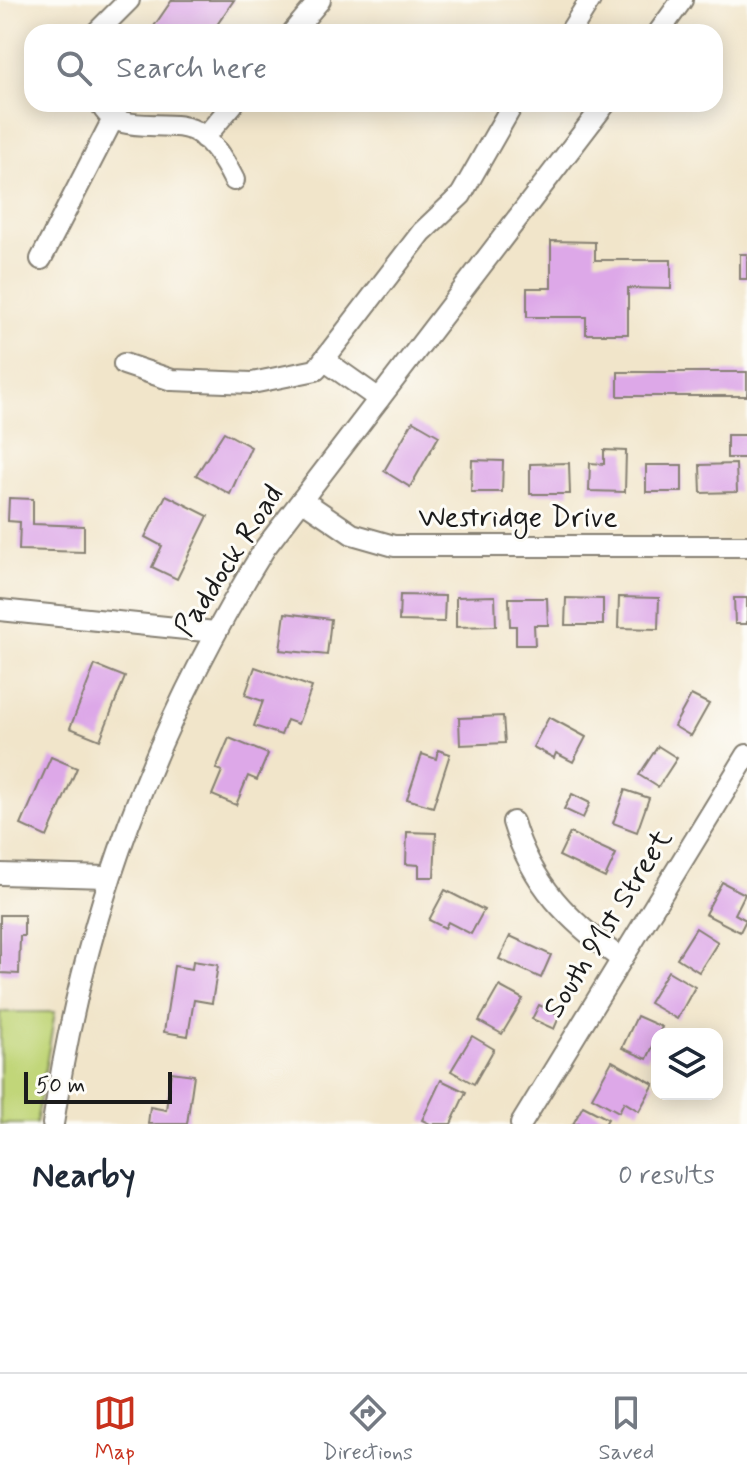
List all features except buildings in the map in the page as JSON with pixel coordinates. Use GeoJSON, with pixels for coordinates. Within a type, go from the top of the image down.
{"type":"FeatureCollection","features":[{"type":"Feature","properties":{"kind":"street"},"geometry":{"type":"LineString","coordinates":[[105,24],[129,0]]}},
{"type":"Feature","properties":{"kind":"street"},"geometry":{"type":"LineString","coordinates":[[300,24],[320,0]]}},
{"type":"Feature","properties":{"kind":"street"},"geometry":{"type":"LineString","coordinates":[[575,24],[590,0]]}},
{"type":"Feature","properties":{"kind":"street"},"geometry":{"type":"LineString","coordinates":[[665,24],[682,0]]}},
{"type":"Feature","properties":{"kind":"street"},"geometry":{"type":"LineString","coordinates":[[41,259],[108,112]]}},
{"type":"Feature","properties":{"kind":"street"},"geometry":{"type":"LineString","coordinates":[[109,112],[123,123],[168,124],[199,133],[223,160],[234,180]]}},
{"type":"Feature","properties":{"kind":"street"},"geometry":{"type":"LineString","coordinates":[[204,138],[226,112]]}},
{"type":"Feature","properties":{"kind":"street"},"geometry":{"type":"LineString","coordinates":[[124,364],[172,380],[252,383],[316,370],[422,232],[461,195],[508,112]]}},
{"type":"Feature","properties":{"kind":"street","name":"Paddock Road"},"geometry":{"type":"LineString","coordinates":[[53,1124],[81,972],[107,877],[150,764],[215,632],[265,548],[599,112]]}},
{"type":"Feature","properties":{"kind":"street"},"geometry":{"type":"LineString","coordinates":[[324,360],[379,399]]}},
{"type":"Feature","properties":{"kind":"street","name":"Westridge Drive"},"geometry":{"type":"LineString","coordinates":[[302,500],[352,534],[394,546],[747,546]]}},
{"type":"Feature","properties":{"kind":"street"},"geometry":{"type":"LineString","coordinates":[[0,610],[215,632]]}},
{"type":"Feature","properties":{"kind":"street","name":"South 91st Street"},"geometry":{"type":"LineString","coordinates":[[521,1124],[747,755]]}},
{"type":"Feature","properties":{"kind":"street"},"geometry":{"type":"LineString","coordinates":[[513,822],[520,845],[541,887],[580,929],[620,958]]}},
{"type":"Feature","properties":{"kind":"street"},"geometry":{"type":"LineString","coordinates":[[0,874],[107,877]]}},
{"type":"Feature","properties":{"kind":"green space"},"geometry":{"type":"Polygon","coordinates":[[[0,1012],[55,1012],[36,1124],[0,1124],[0,1012]]]}}]}
